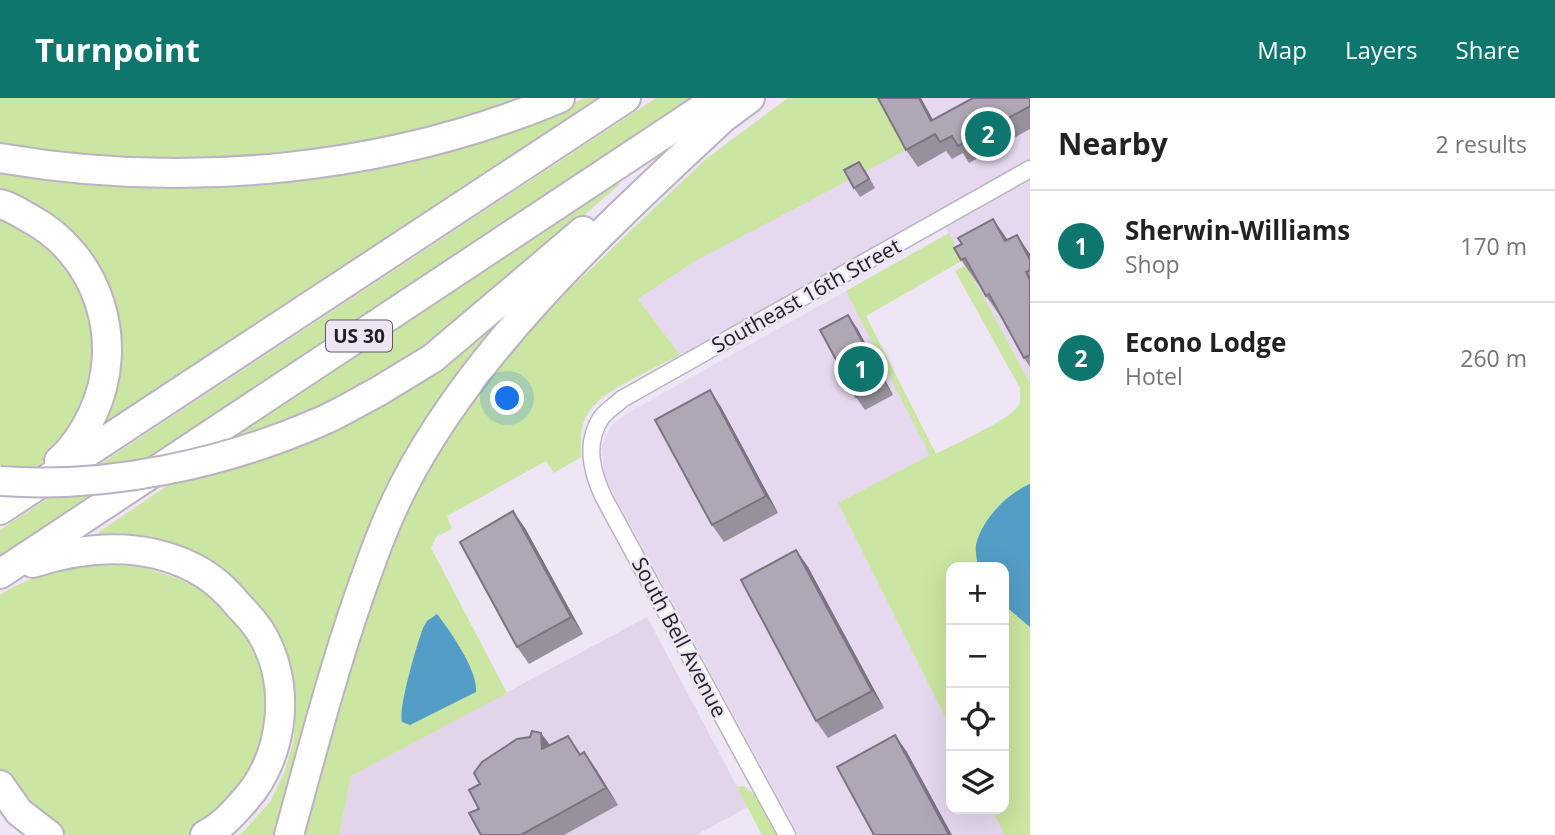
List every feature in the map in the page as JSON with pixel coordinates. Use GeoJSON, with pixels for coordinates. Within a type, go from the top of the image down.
{"type":"FeatureCollection","features":[{"type":"Feature","properties":{"kind":"highway"},"geometry":{"type":"LineString","coordinates":[[0,158],[120,172],[196,173],[287,167],[433,140],[487,125],[560,98]]}},
{"type":"Feature","properties":{"kind":"highway","name":"US 30"},"geometry":{"type":"LineString","coordinates":[[0,509],[626,98]]}},
{"type":"Feature","properties":{"kind":"highway"},"geometry":{"type":"LineString","coordinates":[[0,481],[109,478],[174,468],[223,457],[324,420],[433,358],[629,192],[721,107],[750,98]]}},
{"type":"Feature","properties":{"kind":"highway"},"geometry":{"type":"LineString","coordinates":[[289,835],[341,648],[370,564],[401,489],[424,447],[460,393],[553,285],[721,107]]}},
{"type":"Feature","properties":{"kind":"highway","name":"US 30"},"geometry":{"type":"LineString","coordinates":[[0,573],[721,107]]}},
{"type":"Feature","properties":{"kind":"highway"},"geometry":{"type":"LineString","coordinates":[[0,204],[47,227],[77,259],[95,289],[106,323],[108,360],[101,396],[86,428],[63,457],[0,509]]}},
{"type":"Feature","properties":{"kind":"highway"},"geometry":{"type":"LineString","coordinates":[[0,573],[65,552],[125,549],[158,555],[195,568],[225,589],[260,631],[277,678],[281,701],[279,728],[263,777],[223,825],[205,835]]}},
{"type":"Feature","properties":{"kind":"highway"},"geometry":{"type":"LineString","coordinates":[[0,785],[19,812],[49,835]]}},
{"type":"Feature","properties":{"kind":"highway"},"geometry":{"type":"LineString","coordinates":[[0,808],[14,835]]}},
{"type":"Feature","properties":{"kind":"street","name":"Southeast 16th Street"},"geometry":{"type":"LineString","coordinates":[[594,435],[601,417],[622,399],[1030,169]]}},
{"type":"Feature","properties":{"kind":"street","name":"South Bell Avenue"},"geometry":{"type":"LineString","coordinates":[[594,435],[590,454],[594,477],[604,498],[788,835]]}},
{"type":"Feature","properties":{"kind":"shaded area"},"geometry":{"type":"Polygon","coordinates":[[[891,98],[1030,98],[1030,383],[937,212],[680,355],[638,299],[695,261],[891,98]]]}},
{"type":"Feature","properties":{"kind":"shaded area"},"geometry":{"type":"Polygon","coordinates":[[[846,291],[930,455],[838,503],[946,719],[946,814],[994,814],[1005,835],[799,835],[604,476],[602,446],[611,426],[626,414],[846,291]]]}},
{"type":"Feature","properties":{"kind":"shaded area"},"geometry":{"type":"Polygon","coordinates":[[[647,617],[748,807],[696,835],[339,835],[351,776],[647,617]]]}},
{"type":"Feature","properties":{"kind":"green space"},"geometry":{"type":"Polygon","coordinates":[[[0,98],[528,98],[461,121],[321,153],[143,164],[0,150],[0,98]]]}},
{"type":"Feature","properties":{"kind":"green space"},"geometry":{"type":"Polygon","coordinates":[[[585,98],[605,98],[95,435],[115,317],[0,195],[0,170],[149,184],[551,113],[585,98]]]}},
{"type":"Feature","properties":{"kind":"green space"},"geometry":{"type":"Polygon","coordinates":[[[656,98],[697,98],[0,556],[0,530],[656,98]]]}},
{"type":"Feature","properties":{"kind":"green space"},"geometry":{"type":"Polygon","coordinates":[[[788,98],[891,98],[908,149],[695,261],[638,299],[680,355],[632,379],[597,402],[582,426],[581,457],[554,473],[546,461],[447,516],[452,529],[436,537],[431,548],[507,693],[351,776],[339,835],[302,835],[369,605],[428,464],[473,397],[540,317],[706,159],[788,98]]]}},
{"type":"Feature","properties":{"kind":"green space"},"geometry":{"type":"Polygon","coordinates":[[[614,177],[619,185],[499,288],[437,337],[356,389],[293,418],[229,441],[614,177]]]}},
{"type":"Feature","properties":{"kind":"green space"},"geometry":{"type":"Polygon","coordinates":[[[0,216],[35,232],[77,275],[98,344],[86,406],[46,460],[0,490],[0,216]]]}},
{"type":"Feature","properties":{"kind":"green space"},"geometry":{"type":"Polygon","coordinates":[[[949,233],[963,260],[866,316],[936,454],[1005,417],[1014,411],[1020,401],[1020,388],[955,271],[966,265],[1030,383],[1030,835],[1005,835],[994,814],[1009,814],[1009,562],[946,562],[946,719],[838,503],[930,455],[846,291],[949,233]]]}},
{"type":"Feature","properties":{"kind":"green space"},"geometry":{"type":"Polygon","coordinates":[[[515,304],[442,402],[280,835],[240,835],[270,802],[285,771],[294,739],[295,703],[288,667],[252,601],[99,542],[99,532],[177,479],[200,474],[515,304]]]}},
{"type":"Feature","properties":{"kind":"green space"},"geometry":{"type":"Polygon","coordinates":[[[110,564],[146,568],[179,579],[210,594],[237,617],[269,667],[268,761],[209,835],[60,835],[16,794],[0,768],[0,595],[26,581],[53,572],[110,564]]]}},
{"type":"Feature","properties":{"kind":"green space"},"geometry":{"type":"Polygon","coordinates":[[[743,786],[755,795],[776,835],[762,835],[737,787],[743,786]]]}},
{"type":"Feature","properties":{"kind":"water"},"geometry":{"type":"Polygon","coordinates":[[[1030,484],[1030,627],[1009,609],[1009,562],[977,562],[976,550],[979,536],[989,517],[1030,484]]]}},
{"type":"Feature","properties":{"kind":"water"},"geometry":{"type":"Polygon","coordinates":[[[437,614],[468,662],[476,692],[410,725],[402,722],[409,676],[423,628],[427,621],[437,614]]]}},
{"type":"Feature","properties":{"kind":"building"},"geometry":{"type":"Polygon","coordinates":[[[878,98],[919,98],[931,121],[973,98],[1030,98],[1030,106],[958,146],[952,136],[940,142],[935,134],[906,150],[878,98]]]}},
{"type":"Feature","properties":{"kind":"building"},"geometry":{"type":"Polygon","coordinates":[[[859,162],[869,179],[854,188],[844,170],[859,162]]]}},
{"type":"Feature","properties":{"kind":"building"},"geometry":{"type":"Polygon","coordinates":[[[993,219],[1005,241],[1017,235],[1030,260],[1030,270],[1026,272],[1030,280],[1030,355],[1024,358],[989,294],[986,296],[965,258],[961,260],[954,248],[962,244],[958,238],[993,219]]]}},
{"type":"Feature","properties":{"kind":"building"},"geometry":{"type":"Polygon","coordinates":[[[848,315],[884,382],[856,397],[820,330],[848,315]]]}},
{"type":"Feature","properties":{"kind":"building"},"geometry":{"type":"Polygon","coordinates":[[[710,390],[766,496],[712,525],[655,420],[710,390]]]}},
{"type":"Feature","properties":{"kind":"building"},"geometry":{"type":"Polygon","coordinates":[[[513,511],[571,617],[517,647],[460,542],[513,511]]]}},
{"type":"Feature","properties":{"kind":"building"},"geometry":{"type":"Polygon","coordinates":[[[796,550],[872,691],[816,721],[741,580],[796,550]]]}},
{"type":"Feature","properties":{"kind":"building"},"geometry":{"type":"Polygon","coordinates":[[[532,731],[541,733],[542,749],[568,736],[580,755],[584,752],[606,788],[521,835],[481,835],[469,813],[479,809],[469,790],[480,784],[474,773],[482,762],[517,739],[530,737],[532,731]]]}},
{"type":"Feature","properties":{"kind":"building"},"geometry":{"type":"Polygon","coordinates":[[[895,735],[949,835],[874,835],[837,767],[895,735]]]}},
{"type":"Feature","properties":{"kind":"place","name":"Econo Lodge"},"geometry":{"type":"Point","coordinates":[988,134]}},
{"type":"Feature","properties":{"kind":"place","name":"Sherwin-Williams"},"geometry":{"type":"Point","coordinates":[861,369]}}]}
